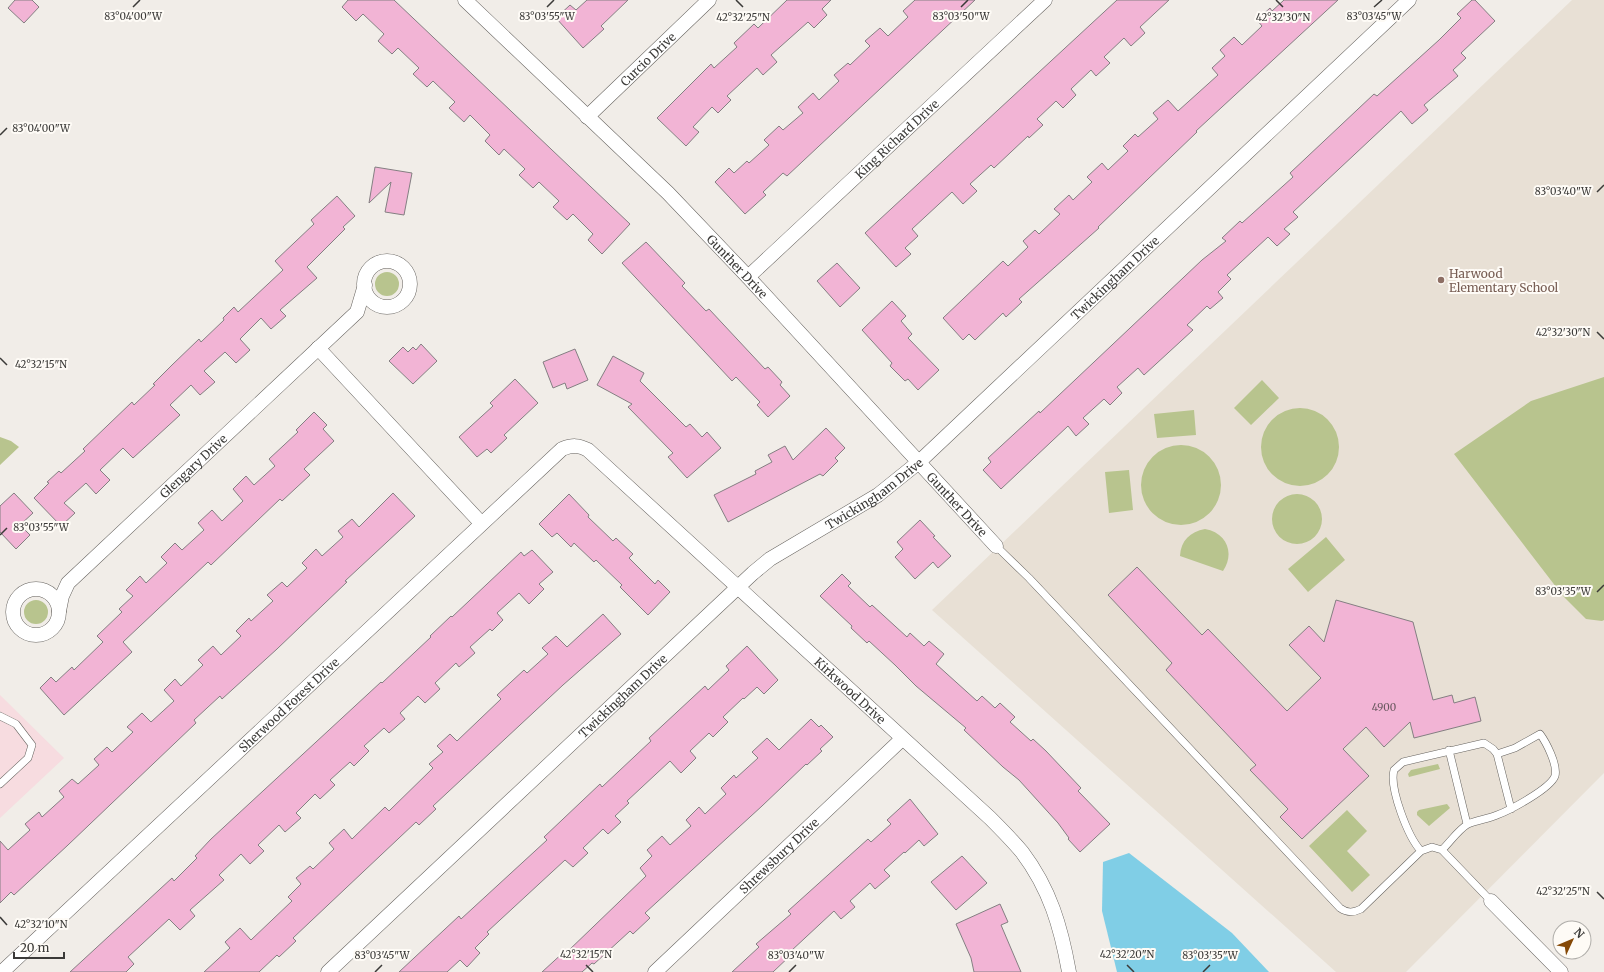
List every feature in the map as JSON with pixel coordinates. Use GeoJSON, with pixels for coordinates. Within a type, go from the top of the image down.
{"type":"FeatureCollection","features":[{"type":"Feature","properties":{"kind":"street","name":"Gunther Drive"},"geometry":{"type":"LineString","coordinates":[[465,0],[668,193],[748,277],[996,546]]}},
{"type":"Feature","properties":{"kind":"street","name":"Curcio Drive"},"geometry":{"type":"LineString","coordinates":[[587,117],[709,0]]}},
{"type":"Feature","properties":{"kind":"street","name":"King Richard Drive"},"geometry":{"type":"LineString","coordinates":[[748,277],[1045,0]]}},
{"type":"Feature","properties":{"kind":"street","name":"Twickingham Drive"},"geometry":{"type":"LineString","coordinates":[[328,972],[738,588],[770,560],[878,495],[919,462],[1409,0]]}},
{"type":"Feature","properties":{"kind":"street","name":"Glengary Drive"},"geometry":{"type":"LineString","coordinates":[[68,583],[39,590],[31,590],[19,598],[14,611],[17,625],[29,634],[43,634],[55,625],[62,596],[68,583],[357,312],[397,304],[408,293],[410,286],[406,271],[393,262],[378,263],[367,272],[365,285],[357,312]]}},
{"type":"Feature","properties":{"kind":"street"},"geometry":{"type":"LineString","coordinates":[[365,285],[366,293],[370,300],[383,306]]}},
{"type":"Feature","properties":{"kind":"street"},"geometry":{"type":"LineString","coordinates":[[318,348],[481,523]]}},
{"type":"Feature","properties":{"kind":"street","name":"Sherwood Forest Drive"},"geometry":{"type":"LineString","coordinates":[[2,972],[481,523],[562,449],[571,445],[579,445]]}},
{"type":"Feature","properties":{"kind":"street","name":"Kirkwood Drive"},"geometry":{"type":"LineString","coordinates":[[579,445],[588,450],[990,818],[1021,852],[1036,873],[1051,902],[1060,924],[1069,972]]}},
{"type":"Feature","properties":{"kind":"street"},"geometry":{"type":"LineString","coordinates":[[39,590],[53,597],[59,611]]}},
{"type":"Feature","properties":{"kind":"street","name":"Shrewsbury Drive"},"geometry":{"type":"LineString","coordinates":[[655,972],[902,739]]}},
{"type":"Feature","properties":{"kind":"street"},"geometry":{"type":"LineString","coordinates":[[1491,901],[1561,972]]}},
{"type":"Feature","properties":{"kind":"lane"},"geometry":{"type":"LineString","coordinates":[[996,546],[1029,578],[1340,908],[1346,912],[1353,912],[1361,909],[1421,850],[1432,847],[1442,850],[1491,901]]}},
{"type":"Feature","properties":{"kind":"lane"},"geometry":{"type":"LineString","coordinates":[[0,716],[16,724],[24,732],[32,745],[28,758],[0,784]]}},
{"type":"Feature","properties":{"kind":"lane"},"geometry":{"type":"LineString","coordinates":[[1442,850],[1467,824],[1497,816],[1510,809],[1542,789],[1553,779],[1556,774],[1548,745],[1540,734],[1515,748],[1497,754]]}},
{"type":"Feature","properties":{"kind":"lane"},"geometry":{"type":"LineString","coordinates":[[1421,850],[1413,840],[1402,813],[1393,782],[1394,770],[1403,762],[1484,743],[1493,749],[1497,754],[1510,809]]}},
{"type":"Feature","properties":{"kind":"lane"},"geometry":{"type":"LineString","coordinates":[[1449,750],[1467,824]]}},
{"type":"Feature","properties":{"kind":"shaded area","name":"Harwood Elementary School"},"geometry":{"type":"Polygon","coordinates":[[[1572,0],[1604,0],[1604,773],[1406,972],[1336,972],[932,610],[1572,0]]]}},
{"type":"Feature","properties":{"kind":"shaded area"},"geometry":{"type":"Polygon","coordinates":[[[0,695],[64,758],[0,818],[0,695]]]}},
{"type":"Feature","properties":{"kind":"green space"},"geometry":{"type":"Polygon","coordinates":[[[387,272],[392,273],[398,279],[398,289],[392,295],[387,296],[382,295],[376,289],[375,284],[376,279],[382,273],[387,272]]]}},
{"type":"Feature","properties":{"kind":"green space"},"geometry":{"type":"Polygon","coordinates":[[[1604,377],[1604,620],[1602,621],[1586,619],[1563,596],[1454,454],[1531,401],[1604,377]]]}},
{"type":"Feature","properties":{"kind":"green space"},"geometry":{"type":"Polygon","coordinates":[[[1262,380],[1279,398],[1251,425],[1234,408],[1262,380]]]}},
{"type":"Feature","properties":{"kind":"green space"},"geometry":{"type":"Polygon","coordinates":[[[1300,408],[1315,411],[1327,420],[1336,432],[1339,447],[1336,462],[1327,474],[1315,483],[1300,486],[1285,483],[1273,474],[1264,462],[1261,447],[1264,432],[1273,420],[1285,411],[1300,408]]]}},
{"type":"Feature","properties":{"kind":"green space"},"geometry":{"type":"Polygon","coordinates":[[[1194,410],[1196,435],[1157,438],[1154,414],[1194,410]]]}},
{"type":"Feature","properties":{"kind":"green space"},"geometry":{"type":"Polygon","coordinates":[[[0,437],[11,441],[19,447],[0,465],[0,437]]]}},
{"type":"Feature","properties":{"kind":"green space"},"geometry":{"type":"Polygon","coordinates":[[[1181,445],[1196,448],[1209,457],[1218,470],[1221,485],[1218,500],[1209,513],[1196,522],[1181,525],[1166,522],[1153,513],[1144,500],[1141,485],[1144,470],[1153,457],[1166,448],[1181,445]]]}},
{"type":"Feature","properties":{"kind":"green space"},"geometry":{"type":"Polygon","coordinates":[[[1129,470],[1133,510],[1109,513],[1105,472],[1129,470]]]}},
{"type":"Feature","properties":{"kind":"green space"},"geometry":{"type":"Polygon","coordinates":[[[1292,494],[1302,494],[1315,501],[1322,514],[1322,524],[1315,537],[1302,544],[1292,544],[1283,540],[1276,533],[1272,524],[1272,514],[1276,505],[1283,498],[1292,494]]]}},
{"type":"Feature","properties":{"kind":"green space"},"geometry":{"type":"Polygon","coordinates":[[[1205,529],[1213,531],[1219,535],[1224,539],[1227,545],[1227,564],[1223,571],[1180,556],[1184,541],[1195,532],[1205,529]]]}},
{"type":"Feature","properties":{"kind":"green space"},"geometry":{"type":"Polygon","coordinates":[[[1326,537],[1345,560],[1308,592],[1288,569],[1326,537]]]}},
{"type":"Feature","properties":{"kind":"green space"},"geometry":{"type":"Polygon","coordinates":[[[36,600],[41,601],[47,607],[47,617],[41,623],[36,624],[31,623],[25,617],[24,612],[25,607],[31,601],[36,600]]]}},
{"type":"Feature","properties":{"kind":"green space"},"geometry":{"type":"Polygon","coordinates":[[[1438,764],[1440,769],[1409,777],[1408,774],[1411,770],[1438,764]]]}},
{"type":"Feature","properties":{"kind":"green space"},"geometry":{"type":"Polygon","coordinates":[[[1447,804],[1450,808],[1429,826],[1417,815],[1419,810],[1447,804]]]}},
{"type":"Feature","properties":{"kind":"green space"},"geometry":{"type":"Polygon","coordinates":[[[1347,810],[1367,831],[1347,851],[1370,875],[1352,892],[1309,846],[1347,810]]]}},
{"type":"Feature","properties":{"kind":"water"},"geometry":{"type":"Polygon","coordinates":[[[1129,853],[1232,933],[1269,972],[1117,972],[1102,911],[1103,862],[1129,853]]]}},
{"type":"Feature","properties":{"kind":"building"},"geometry":{"type":"Polygon","coordinates":[[[15,0],[32,0],[39,7],[24,23],[8,8],[15,0]]]}},
{"type":"Feature","properties":{"kind":"building"},"geometry":{"type":"Polygon","coordinates":[[[348,0],[394,0],[630,224],[602,254],[588,240],[593,234],[573,214],[567,220],[553,207],[559,201],[539,182],[533,188],[519,175],[525,169],[504,149],[499,155],[485,141],[490,135],[470,115],[464,122],[449,108],[455,102],[433,81],[427,87],[413,74],[419,68],[398,48],[392,54],[378,41],[384,34],[363,14],[356,21],[342,7],[348,0]]]}},
{"type":"Feature","properties":{"kind":"building"},"geometry":{"type":"Polygon","coordinates":[[[587,0],[628,0],[601,26],[604,29],[583,48],[556,18],[570,5],[576,10],[587,0]]]}},
{"type":"Feature","properties":{"kind":"building"},"geometry":{"type":"Polygon","coordinates":[[[787,0],[831,0],[822,9],[827,15],[814,28],[808,22],[771,55],[777,62],[763,75],[757,68],[727,96],[731,100],[718,113],[712,107],[693,127],[699,132],[686,146],[657,118],[711,64],[714,68],[737,47],[734,43],[754,24],[758,28],[787,0]]]}},
{"type":"Feature","properties":{"kind":"building"},"geometry":{"type":"Polygon","coordinates":[[[915,0],[975,0],[787,176],[783,173],[763,192],[766,195],[745,214],[715,182],[729,168],[734,173],[747,161],[749,163],[769,145],[764,140],[779,126],[783,130],[803,113],[798,107],[813,93],[819,100],[839,81],[834,75],[848,63],[850,65],[870,46],[865,41],[880,28],[888,36],[908,17],[903,11],[915,0]]]}},
{"type":"Feature","properties":{"kind":"building"},"geometry":{"type":"Polygon","coordinates":[[[1117,0],[1169,0],[1140,27],[1145,33],[1131,46],[1124,38],[1104,57],[1110,63],[1096,76],[1091,70],[1071,89],[1076,95],[1063,108],[1056,101],[1037,119],[1043,125],[1029,138],[1028,136],[994,168],[991,165],[970,184],[977,191],[963,204],[952,192],[912,229],[918,236],[905,248],[911,254],[896,267],[865,233],[1117,0]]]}},
{"type":"Feature","properties":{"kind":"building"},"geometry":{"type":"Polygon","coordinates":[[[1284,0],[1338,0],[1196,131],[1197,132],[1098,227],[1099,228],[1019,299],[1022,302],[1006,317],[1003,313],[975,340],[969,334],[963,340],[943,318],[1003,261],[1008,266],[1028,247],[1023,241],[1035,230],[1039,234],[1060,214],[1054,209],[1069,195],[1073,200],[1092,182],[1087,177],[1102,163],[1108,170],[1128,151],[1123,146],[1135,134],[1138,137],[1158,119],[1153,113],[1168,100],[1178,111],[1218,75],[1212,68],[1225,56],[1220,50],[1234,37],[1242,45],[1262,26],[1257,20],[1270,8],[1272,11],[1284,0]]]}},
{"type":"Feature","properties":{"kind":"building"},"geometry":{"type":"Polygon","coordinates":[[[1472,0],[1475,0],[1495,21],[1461,53],[1466,58],[1453,70],[1458,76],[1424,105],[1428,110],[1412,124],[1401,111],[1293,212],[1298,217],[1284,229],[1290,234],[1277,246],[1268,237],[1227,275],[1231,279],[1218,292],[1223,298],[1210,309],[1207,306],[1187,325],[1193,330],[1144,375],[1138,368],[1117,387],[1122,393],[1110,405],[1104,399],[1083,418],[1089,424],[1076,436],[1068,426],[1001,489],[983,470],[991,462],[988,458],[1039,411],[1040,413],[1202,260],[1226,241],[1222,238],[1240,221],[1242,223],[1293,177],[1290,173],[1374,94],[1377,96],[1439,40],[1461,18],[1457,14],[1472,0]]]}},
{"type":"Feature","properties":{"kind":"building"},"geometry":{"type":"Polygon","coordinates":[[[375,167],[412,173],[404,215],[385,212],[391,182],[369,203],[375,167]]]}},
{"type":"Feature","properties":{"kind":"building"},"geometry":{"type":"Polygon","coordinates":[[[337,196],[355,216],[343,227],[345,229],[307,267],[317,278],[280,310],[286,316],[271,329],[261,318],[240,339],[250,350],[236,363],[225,352],[204,371],[215,382],[200,395],[191,385],[170,405],[180,415],[133,458],[123,448],[100,470],[110,480],[96,494],[86,483],[64,503],[75,513],[61,526],[34,498],[49,483],[47,482],[59,471],[61,473],[85,451],[83,449],[132,402],[134,405],[199,339],[201,342],[224,320],[223,318],[234,307],[238,312],[283,270],[275,261],[314,224],[311,220],[337,196]]]}},
{"type":"Feature","properties":{"kind":"building"},"geometry":{"type":"Polygon","coordinates":[[[646,242],[685,283],[682,286],[706,311],[709,309],[765,369],[768,367],[782,382],[780,385],[790,396],[768,417],[757,405],[760,402],[736,377],[732,381],[622,263],[646,242]]]}},
{"type":"Feature","properties":{"kind":"building"},"geometry":{"type":"Polygon","coordinates":[[[837,263],[860,288],[840,307],[817,281],[837,263]]]}},
{"type":"Feature","properties":{"kind":"building"},"geometry":{"type":"Polygon","coordinates":[[[892,301],[906,316],[901,321],[912,334],[908,338],[939,370],[918,390],[908,379],[905,381],[890,366],[892,363],[862,330],[892,301]]]}},
{"type":"Feature","properties":{"kind":"building"},"geometry":{"type":"Polygon","coordinates":[[[421,344],[437,361],[413,384],[389,361],[403,347],[408,352],[413,347],[416,350],[421,344]]]}},
{"type":"Feature","properties":{"kind":"building"},"geometry":{"type":"Polygon","coordinates":[[[575,349],[588,380],[567,389],[565,383],[553,388],[543,362],[575,349]]]}},
{"type":"Feature","properties":{"kind":"building"},"geometry":{"type":"Polygon","coordinates":[[[613,356],[644,373],[640,381],[686,427],[690,424],[702,437],[707,432],[721,448],[687,478],[668,457],[673,453],[628,407],[632,404],[597,385],[613,356]]]}},
{"type":"Feature","properties":{"kind":"building"},"geometry":{"type":"Polygon","coordinates":[[[515,379],[538,403],[504,435],[507,438],[491,453],[487,449],[477,457],[459,437],[493,406],[490,403],[515,379]]]}},
{"type":"Feature","properties":{"kind":"building"},"geometry":{"type":"Polygon","coordinates":[[[314,412],[327,425],[323,429],[334,441],[304,469],[310,475],[282,501],[280,499],[211,565],[208,562],[123,642],[132,652],[64,715],[40,688],[51,677],[56,682],[72,667],[74,670],[103,642],[97,636],[122,612],[119,609],[133,596],[126,590],[140,576],[146,583],[167,563],[161,557],[175,543],[182,550],[204,530],[198,523],[212,510],[222,521],[243,501],[233,489],[246,476],[254,485],[275,466],[269,459],[298,432],[296,430],[314,412]]]}},
{"type":"Feature","properties":{"kind":"building"},"geometry":{"type":"Polygon","coordinates":[[[826,428],[845,448],[835,458],[838,461],[823,476],[820,474],[728,522],[714,495],[756,474],[755,471],[772,462],[768,455],[785,446],[793,460],[826,428]]]}},
{"type":"Feature","properties":{"kind":"building"},"geometry":{"type":"Polygon","coordinates":[[[14,493],[33,513],[20,525],[30,535],[16,549],[0,532],[0,506],[14,493]]]}},
{"type":"Feature","properties":{"kind":"building"},"geometry":{"type":"Polygon","coordinates":[[[393,493],[415,516],[345,581],[347,582],[277,649],[222,699],[220,696],[194,720],[196,723],[68,845],[14,895],[11,892],[0,903],[0,841],[8,850],[30,830],[25,824],[39,812],[42,817],[64,797],[59,791],[72,779],[78,784],[99,765],[94,759],[107,747],[112,752],[133,732],[127,727],[142,713],[151,722],[174,701],[164,690],[175,679],[181,686],[203,665],[198,660],[213,646],[221,655],[241,636],[236,631],[249,618],[251,621],[273,601],[267,595],[282,582],[287,587],[307,568],[302,563],[316,549],[322,556],[343,537],[338,531],[352,519],[359,527],[393,493]]]}},
{"type":"Feature","properties":{"kind":"building"},"geometry":{"type":"Polygon","coordinates":[[[569,494],[589,515],[588,517],[613,541],[616,538],[633,554],[629,558],[655,584],[658,580],[670,592],[648,615],[620,587],[622,585],[596,560],[594,562],[574,543],[571,547],[557,533],[552,537],[539,524],[569,494]]]}},
{"type":"Feature","properties":{"kind":"building"},"geometry":{"type":"Polygon","coordinates":[[[920,520],[935,536],[933,537],[951,556],[938,568],[933,562],[915,579],[895,557],[903,549],[897,542],[920,520]]]}},
{"type":"Feature","properties":{"kind":"building"},"geometry":{"type":"Polygon","coordinates":[[[532,550],[553,572],[539,584],[544,589],[529,604],[519,593],[497,613],[503,620],[492,631],[490,629],[470,647],[475,653],[459,667],[456,663],[435,683],[440,689],[425,703],[418,696],[400,713],[405,719],[389,733],[384,728],[364,746],[369,751],[354,766],[350,762],[330,780],[335,785],[320,799],[315,794],[296,813],[301,818],[285,832],[279,825],[258,845],[264,851],[250,864],[241,854],[219,875],[224,880],[190,910],[195,916],[180,930],[169,919],[128,957],[134,964],[126,972],[70,972],[172,878],[174,881],[197,858],[195,856],[211,839],[381,682],[382,683],[451,616],[452,617],[521,552],[524,556],[532,550]]]}},
{"type":"Feature","properties":{"kind":"building"},"geometry":{"type":"Polygon","coordinates":[[[1137,567],[1202,635],[1208,629],[1287,711],[1321,678],[1289,645],[1309,626],[1324,642],[1336,600],[1413,622],[1433,700],[1452,695],[1454,703],[1475,697],[1481,721],[1414,738],[1410,722],[1384,747],[1366,727],[1343,749],[1369,776],[1302,839],[1280,817],[1288,809],[1250,770],[1256,765],[1166,670],[1172,663],[1108,595],[1137,567]]]}},
{"type":"Feature","properties":{"kind":"building"},"geometry":{"type":"Polygon","coordinates":[[[842,574],[851,583],[848,586],[870,607],[872,605],[907,637],[910,633],[924,646],[929,641],[944,654],[936,664],[977,701],[982,696],[995,708],[1000,703],[1015,717],[1010,722],[1031,741],[1033,739],[1046,751],[1081,788],[1078,791],[1110,824],[1080,852],[1068,839],[1069,838],[1058,823],[1019,780],[964,730],[966,728],[916,686],[869,641],[867,643],[851,628],[852,626],[820,596],[842,574]]]}},
{"type":"Feature","properties":{"kind":"building"},"geometry":{"type":"Polygon","coordinates":[[[603,614],[621,634],[563,685],[433,806],[436,809],[419,825],[416,822],[293,938],[296,941],[279,957],[277,955],[259,972],[204,972],[230,948],[225,942],[240,928],[251,940],[292,901],[288,897],[301,884],[296,878],[310,866],[313,869],[334,849],[329,843],[344,829],[352,839],[385,807],[389,811],[433,768],[429,764],[443,752],[437,746],[450,734],[457,741],[501,699],[497,695],[524,670],[527,673],[548,654],[542,648],[556,636],[567,647],[603,614]]]}},
{"type":"Feature","properties":{"kind":"building"},"geometry":{"type":"Polygon","coordinates":[[[747,646],[778,680],[764,694],[757,687],[723,717],[728,722],[713,737],[709,733],[690,751],[696,758],[681,773],[670,761],[627,801],[629,803],[615,816],[621,822],[608,834],[603,829],[583,848],[588,853],[573,867],[565,860],[487,932],[489,934],[475,948],[480,953],[467,967],[460,960],[447,972],[399,972],[459,916],[461,919],[547,840],[544,837],[600,784],[602,787],[651,741],[649,738],[705,686],[708,690],[729,670],[726,666],[747,646]]]}},
{"type":"Feature","properties":{"kind":"building"},"geometry":{"type":"Polygon","coordinates":[[[811,719],[819,727],[821,725],[833,737],[820,749],[822,751],[807,765],[806,764],[645,913],[650,918],[633,934],[630,931],[594,964],[592,963],[582,972],[542,972],[566,950],[567,952],[646,876],[640,868],[652,856],[647,850],[662,836],[670,845],[691,826],[686,820],[699,807],[705,814],[726,794],[721,788],[734,775],[736,778],[758,758],[752,752],[767,738],[779,750],[811,719]]]}},
{"type":"Feature","properties":{"kind":"building"},"geometry":{"type":"Polygon","coordinates":[[[910,799],[938,834],[924,846],[919,840],[905,853],[904,852],[884,870],[890,876],[875,889],[870,883],[850,901],[855,907],[841,919],[834,911],[791,951],[793,953],[773,972],[732,972],[759,947],[756,944],[791,914],[788,911],[868,839],[871,842],[891,824],[887,820],[910,799]]]}},
{"type":"Feature","properties":{"kind":"building"},"geometry":{"type":"Polygon","coordinates":[[[962,856],[987,883],[956,910],[931,882],[962,856]]]}},
{"type":"Feature","properties":{"kind":"building"},"geometry":{"type":"Polygon","coordinates":[[[1000,904],[1008,922],[1001,925],[1021,972],[974,972],[971,958],[956,924],[1000,904]]]}},
{"type":"Feature","properties":{"kind":"place","name":"Harwood Elementary School"},"geometry":{"type":"Point","coordinates":[1441,280]}}]}
